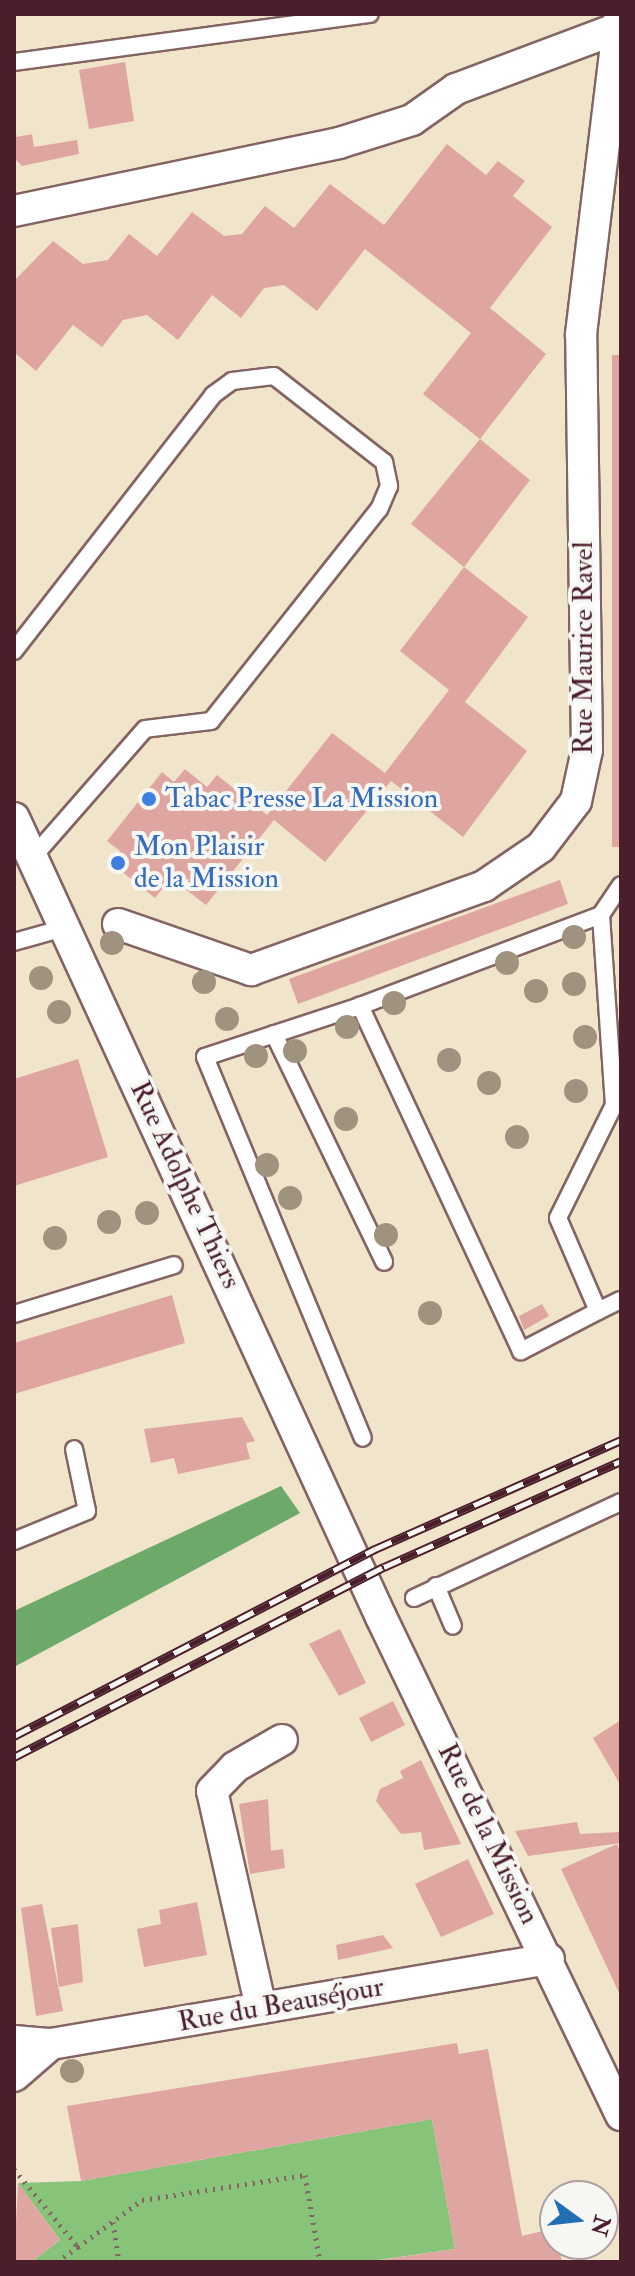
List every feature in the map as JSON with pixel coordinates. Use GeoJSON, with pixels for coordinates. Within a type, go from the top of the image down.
{"type":"FeatureCollection","features":[{"type":"Feature","properties":{"kind":"street","name":"Rue Maurice Ravel"},"geometry":{"type":"LineString","coordinates":[[14,211],[339,143],[412,120],[456,89],[619,21],[581,334],[587,750],[576,801],[541,847],[484,886],[251,970],[118,924]]}},
{"type":"Feature","properties":{"kind":"street","name":"Rue Adolphe Thiers"},"geometry":{"type":"LineString","coordinates":[[20,836],[352,1555]]}},
{"type":"Feature","properties":{"kind":"street","name":"Rue de la Mission"},"geometry":{"type":"LineString","coordinates":[[352,1555],[549,1959],[621,2115]]}},
{"type":"Feature","properties":{"kind":"street"},"geometry":{"type":"LineString","coordinates":[[261,2008],[212,1791],[235,1767],[282,1740]]}},
{"type":"Feature","properties":{"kind":"street","name":"Rue du Beauséjour"},"geometry":{"type":"LineString","coordinates":[[14,2041],[51,2044],[549,1959]]}},
{"type":"Feature","properties":{"kind":"street"},"geometry":{"type":"LineString","coordinates":[[14,2076],[51,2044]]}},
{"type":"Feature","properties":{"kind":"lane"},"geometry":{"type":"LineString","coordinates":[[14,62],[370,14]]}},
{"type":"Feature","properties":{"kind":"lane"},"geometry":{"type":"LineString","coordinates":[[14,651],[213,395],[232,381],[274,376],[384,462],[389,486],[379,509],[211,721],[145,729],[20,836]]}},
{"type":"Feature","properties":{"kind":"lane"},"geometry":{"type":"LineString","coordinates":[[363,1438],[205,1057],[360,1006],[601,915],[621,885]]}},
{"type":"Feature","properties":{"kind":"lane"},"geometry":{"type":"LineString","coordinates":[[598,1311],[558,1218],[614,1105],[601,915]]}},
{"type":"Feature","properties":{"kind":"lane"},"geometry":{"type":"LineString","coordinates":[[14,942],[64,928]]}},
{"type":"Feature","properties":{"kind":"lane"},"geometry":{"type":"LineString","coordinates":[[360,1006],[521,1351],[621,1300]]}},
{"type":"Feature","properties":{"kind":"lane"},"geometry":{"type":"LineString","coordinates":[[274,1034],[384,1262]]}},
{"type":"Feature","properties":{"kind":"lane"},"geometry":{"type":"LineString","coordinates":[[14,1314],[174,1265]]}},
{"type":"Feature","properties":{"kind":"lane"},"geometry":{"type":"LineString","coordinates":[[14,1541],[87,1511],[74,1449]]}},
{"type":"Feature","properties":{"kind":"lane"},"geometry":{"type":"LineString","coordinates":[[414,1598],[621,1502]]}},
{"type":"Feature","properties":{"kind":"lane"},"geometry":{"type":"LineString","coordinates":[[436,1586],[453,1626]]}},
{"type":"Feature","properties":{"kind":"path"},"geometry":{"type":"LineString","coordinates":[[14,2169],[78,2247]]}},
{"type":"Feature","properties":{"kind":"path"},"geometry":{"type":"LineString","coordinates":[[57,2262],[142,2200],[305,2175],[320,2262]]}},
{"type":"Feature","properties":{"kind":"path"},"geometry":{"type":"LineString","coordinates":[[113,2222],[119,2262]]}},
{"type":"Feature","properties":{"kind":"green space"},"geometry":{"type":"Polygon","coordinates":[[[281,1486],[300,1513],[14,1667],[14,1611],[281,1486]]]}},
{"type":"Feature","properties":{"kind":"green space"},"geometry":{"type":"Polygon","coordinates":[[[432,2119],[455,2249],[364,2262],[31,2262],[60,2240],[18,2183],[81,2181],[432,2119]]]}},
{"type":"Feature","properties":{"kind":"building"},"geometry":{"type":"Polygon","coordinates":[[[125,62],[134,121],[89,129],[79,70],[125,62]]]}},
{"type":"Feature","properties":{"kind":"building"},"geometry":{"type":"Polygon","coordinates":[[[14,129],[17,137],[32,134],[34,147],[77,140],[79,154],[22,166],[14,158],[14,129]]]}},
{"type":"Feature","properties":{"kind":"building"},"geometry":{"type":"Polygon","coordinates":[[[447,144],[486,175],[498,161],[525,181],[513,196],[552,227],[490,308],[546,354],[480,439],[423,394],[471,333],[365,249],[317,311],[284,285],[264,288],[241,318],[212,295],[178,340],[147,315],[123,320],[102,347],[73,325],[36,371],[14,352],[14,281],[53,241],[83,264],[108,260],[129,234],[157,256],[192,212],[224,236],[242,234],[265,206],[294,228],[330,184],[384,225],[447,144]]]}},
{"type":"Feature","properties":{"kind":"building"},"geometry":{"type":"Polygon","coordinates":[[[612,355],[621,355],[621,847],[612,847],[612,355]]]}},
{"type":"Feature","properties":{"kind":"building"},"geometry":{"type":"Polygon","coordinates":[[[480,439],[530,480],[464,567],[411,524],[480,439]]]}},
{"type":"Feature","properties":{"kind":"building"},"geometry":{"type":"Polygon","coordinates":[[[464,567],[528,617],[465,702],[527,751],[463,837],[391,781],[325,862],[274,820],[206,905],[171,878],[155,898],[111,863],[120,851],[107,841],[162,772],[174,782],[185,769],[207,787],[217,775],[267,815],[332,733],[385,773],[449,690],[400,651],[464,567]]]}},
{"type":"Feature","properties":{"kind":"building"},"geometry":{"type":"Polygon","coordinates":[[[560,880],[568,904],[298,1004],[289,979],[560,880]]]}},
{"type":"Feature","properties":{"kind":"building"},"geometry":{"type":"Polygon","coordinates":[[[78,1059],[108,1157],[14,1186],[14,1079],[78,1059]]]}},
{"type":"Feature","properties":{"kind":"building"},"geometry":{"type":"Polygon","coordinates":[[[172,1295],[185,1343],[14,1394],[14,1343],[172,1295]]]}},
{"type":"Feature","properties":{"kind":"building"},"geometry":{"type":"Polygon","coordinates":[[[542,1304],[549,1316],[524,1330],[519,1316],[542,1304]]]}},
{"type":"Feature","properties":{"kind":"building"},"geometry":{"type":"Polygon","coordinates":[[[242,1417],[255,1441],[246,1443],[250,1459],[178,1474],[174,1458],[151,1463],[144,1429],[242,1417]]]}},
{"type":"Feature","properties":{"kind":"building"},"geometry":{"type":"Polygon","coordinates":[[[340,1629],[366,1683],[339,1696],[309,1644],[340,1629]]]}},
{"type":"Feature","properties":{"kind":"building"},"geometry":{"type":"Polygon","coordinates":[[[393,1701],[405,1725],[371,1742],[359,1718],[393,1701]]]}},
{"type":"Feature","properties":{"kind":"building"},"geometry":{"type":"Polygon","coordinates":[[[621,1720],[621,1786],[593,1738],[621,1720]]]}},
{"type":"Feature","properties":{"kind":"building"},"geometry":{"type":"Polygon","coordinates":[[[421,1760],[461,1844],[424,1850],[421,1832],[401,1834],[376,1801],[380,1789],[403,1778],[400,1771],[421,1760]]]}},
{"type":"Feature","properties":{"kind":"building"},"geometry":{"type":"Polygon","coordinates":[[[268,1799],[271,1851],[283,1849],[285,1868],[250,1874],[239,1804],[268,1799]]]}},
{"type":"Feature","properties":{"kind":"building"},"geometry":{"type":"Polygon","coordinates":[[[577,1822],[580,1834],[621,1832],[621,1843],[528,1856],[515,1831],[577,1822]]]}},
{"type":"Feature","properties":{"kind":"building"},"geometry":{"type":"Polygon","coordinates":[[[617,1844],[621,1854],[621,1997],[561,1869],[617,1844]]]}},
{"type":"Feature","properties":{"kind":"building"},"geometry":{"type":"Polygon","coordinates":[[[468,1859],[494,1914],[441,1937],[415,1884],[468,1859]]]}},
{"type":"Feature","properties":{"kind":"building"},"geometry":{"type":"Polygon","coordinates":[[[197,1902],[207,1955],[144,1967],[137,1929],[161,1924],[159,1910],[197,1902]]]}},
{"type":"Feature","properties":{"kind":"building"},"geometry":{"type":"Polygon","coordinates":[[[42,1904],[63,2011],[36,2016],[21,1908],[42,1904]]]}},
{"type":"Feature","properties":{"kind":"building"},"geometry":{"type":"Polygon","coordinates":[[[78,1924],[83,1982],[59,1987],[51,1928],[78,1924]]]}},
{"type":"Feature","properties":{"kind":"building"},"geometry":{"type":"Polygon","coordinates":[[[383,1935],[393,1948],[338,1960],[336,1945],[383,1935]]]}},
{"type":"Feature","properties":{"kind":"building"},"geometry":{"type":"Polygon","coordinates":[[[457,2043],[459,2054],[488,2049],[522,2236],[539,2232],[539,2260],[562,2262],[367,2262],[455,2249],[432,2119],[81,2181],[67,2106],[457,2043]]]}},
{"type":"Feature","properties":{"kind":"building"},"geometry":{"type":"Polygon","coordinates":[[[18,2183],[60,2240],[31,2262],[14,2262],[18,2183]]]}},
{"type":"Feature","properties":{"kind":"railway"},"geometry":{"type":"LineString","coordinates":[[14,1736],[375,1549],[621,1440]]}},
{"type":"Feature","properties":{"kind":"railway"},"geometry":{"type":"LineString","coordinates":[[14,1757],[384,1567],[621,1461]]}},
{"type":"Feature","properties":{"kind":"place","name":"Tabac Presse La Mission"},"geometry":{"type":"Point","coordinates":[149,799]}},
{"type":"Feature","properties":{"kind":"place","name":"Mon Plaisir de la Mission"},"geometry":{"type":"Point","coordinates":[118,863]}}]}
